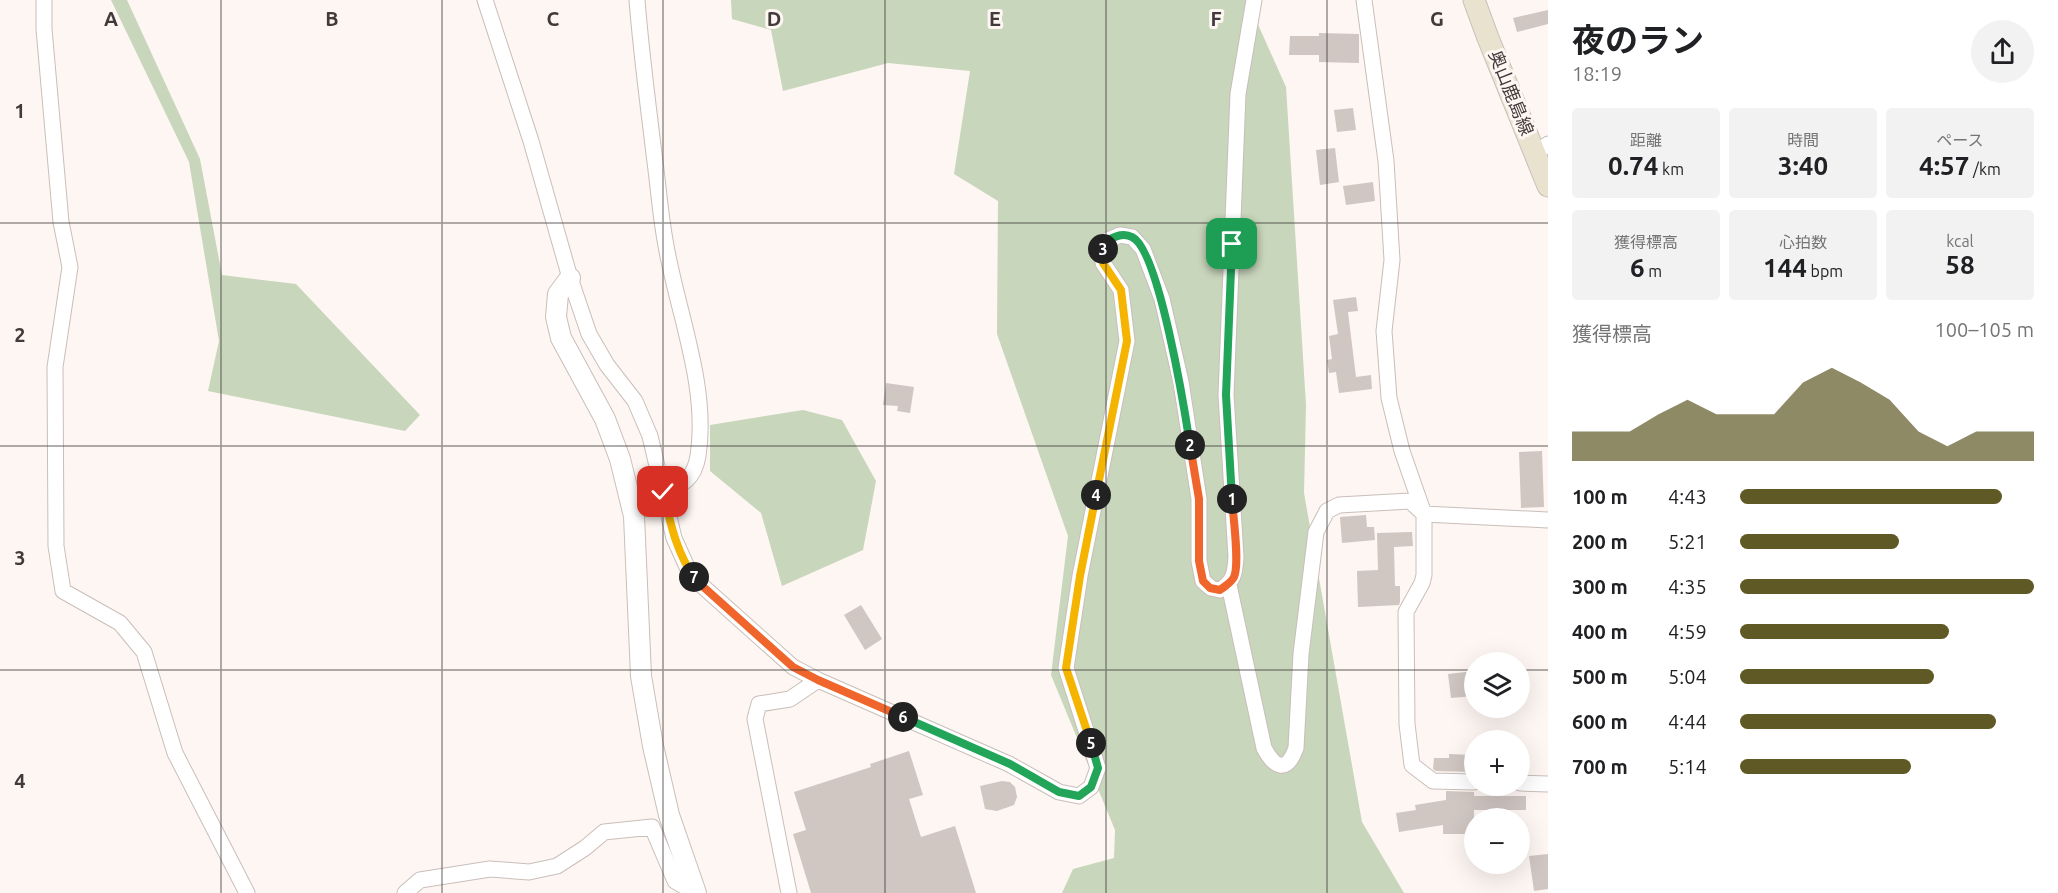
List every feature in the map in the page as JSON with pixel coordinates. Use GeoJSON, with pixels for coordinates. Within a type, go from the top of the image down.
{"type":"FeatureCollection","features":[{"type":"Feature","properties":{"kind":"main road","name":"奥山鹿島線"},"geometry":{"type":"LineString","coordinates":[[1474,0],[1488,38],[1542,149],[1548,186]]}},
{"type":"Feature","properties":{"kind":"street"},"geometry":{"type":"LineString","coordinates":[[44,0],[44,29],[61,222],[70,267],[55,367],[56,546],[63,591],[120,623],[144,652],[175,753],[247,893]]}},
{"type":"Feature","properties":{"kind":"street"},"geometry":{"type":"LineString","coordinates":[[485,0],[531,141],[570,278],[589,334],[607,365],[635,401],[650,436],[674,538],[687,567],[699,583],[793,667],[1010,764],[1059,792],[1079,796],[1091,787],[1098,768],[1066,668],[1080,576],[1127,341],[1121,290],[1103,263],[1103,245],[1106,241],[1120,235],[1132,237],[1143,249],[1164,309],[1181,381],[1199,499],[1199,561],[1203,581],[1210,588],[1220,590],[1228,585],[1235,576],[1236,557],[1226,395],[1238,93],[1254,0]]}},
{"type":"Feature","properties":{"kind":"street"},"geometry":{"type":"LineString","coordinates":[[637,0],[665,241],[691,354],[699,408],[698,456],[692,475],[683,485],[663,492]]}},
{"type":"Feature","properties":{"kind":"street"},"geometry":{"type":"LineString","coordinates":[[1364,0],[1386,161],[1392,260],[1384,331],[1389,398],[1402,451],[1424,514],[1424,575],[1406,612],[1407,724],[1412,765],[1433,781],[1464,782]]}},
{"type":"Feature","properties":{"kind":"street"},"geometry":{"type":"LineString","coordinates":[[570,278],[558,294],[556,317],[561,338],[605,419],[620,459],[634,516],[641,676],[653,746],[669,815],[695,893]]}},
{"type":"Feature","properties":{"kind":"street"},"geometry":{"type":"LineString","coordinates":[[1228,585],[1264,748],[1270,760],[1278,766],[1285,765],[1292,760],[1296,748],[1301,654],[1316,532],[1327,511],[1339,505],[1410,501],[1424,514],[1548,520]]}},
{"type":"Feature","properties":{"kind":"street"},"geometry":{"type":"LineString","coordinates":[[789,893],[755,719],[759,704],[790,699],[818,680]]}},
{"type":"Feature","properties":{"kind":"street"},"geometry":{"type":"LineString","coordinates":[[1530,783],[1548,784]]}},
{"type":"Feature","properties":{"kind":"street"},"geometry":{"type":"LineString","coordinates":[[405,893],[420,880],[490,869],[529,872],[557,866],[585,848],[604,832],[652,827],[675,881],[695,893]]}},
{"type":"Feature","properties":{"kind":"green space"},"geometry":{"type":"Polygon","coordinates":[[[111,0],[127,0],[200,159],[222,275],[296,284],[420,415],[405,431],[208,391],[219,341],[189,162],[111,0]]]}},
{"type":"Feature","properties":{"kind":"green space"},"geometry":{"type":"Polygon","coordinates":[[[731,0],[1247,0],[1286,87],[1306,405],[1304,493],[1362,822],[1404,893],[1062,893],[1073,869],[1114,858],[1115,830],[1051,675],[1068,536],[997,334],[998,201],[954,174],[970,71],[888,63],[783,91],[771,30],[732,19],[731,0]]]}},
{"type":"Feature","properties":{"kind":"green space"},"geometry":{"type":"Polygon","coordinates":[[[803,410],[842,420],[876,481],[863,550],[782,586],[761,513],[710,471],[710,425],[803,410]]]}},
{"type":"Feature","properties":{"kind":"building"},"geometry":{"type":"Polygon","coordinates":[[[1548,10],[1548,24],[1517,32],[1513,18],[1548,10]]]}},
{"type":"Feature","properties":{"kind":"building"},"geometry":{"type":"Polygon","coordinates":[[[1319,33],[1359,34],[1359,63],[1319,62],[1319,55],[1289,55],[1290,36],[1319,36],[1319,33]]]}},
{"type":"Feature","properties":{"kind":"building"},"geometry":{"type":"Polygon","coordinates":[[[1353,108],[1356,130],[1337,132],[1334,110],[1353,108]]]}},
{"type":"Feature","properties":{"kind":"building"},"geometry":{"type":"Polygon","coordinates":[[[1335,148],[1339,182],[1320,185],[1316,150],[1335,148]]]}},
{"type":"Feature","properties":{"kind":"building"},"geometry":{"type":"Polygon","coordinates":[[[1373,182],[1375,201],[1346,205],[1343,186],[1373,182]]]}},
{"type":"Feature","properties":{"kind":"building"},"geometry":{"type":"Polygon","coordinates":[[[1356,297],[1358,311],[1348,312],[1356,377],[1371,375],[1372,389],[1339,393],[1336,372],[1329,373],[1327,360],[1332,359],[1329,336],[1338,334],[1333,300],[1356,297]]]}},
{"type":"Feature","properties":{"kind":"building"},"geometry":{"type":"Polygon","coordinates":[[[886,383],[914,387],[910,413],[897,411],[898,406],[883,405],[886,383]]]}},
{"type":"Feature","properties":{"kind":"building"},"geometry":{"type":"Polygon","coordinates":[[[1542,451],[1544,507],[1521,508],[1519,452],[1542,451]]]}},
{"type":"Feature","properties":{"kind":"building"},"geometry":{"type":"Polygon","coordinates":[[[1366,515],[1367,527],[1374,527],[1375,540],[1342,543],[1340,517],[1366,515]]]}},
{"type":"Feature","properties":{"kind":"building"},"geometry":{"type":"Polygon","coordinates":[[[1412,532],[1413,546],[1394,547],[1395,586],[1400,586],[1399,605],[1358,607],[1357,571],[1378,570],[1377,533],[1412,532]]]}},
{"type":"Feature","properties":{"kind":"building"},"geometry":{"type":"Polygon","coordinates":[[[861,605],[882,639],[865,650],[844,615],[861,605]]]}},
{"type":"Feature","properties":{"kind":"building"},"geometry":{"type":"Polygon","coordinates":[[[1464,672],[1464,697],[1451,698],[1448,674],[1464,672]]]}},
{"type":"Feature","properties":{"kind":"building"},"geometry":{"type":"Polygon","coordinates":[[[909,751],[923,795],[909,799],[921,837],[955,826],[976,893],[811,893],[793,834],[806,830],[794,792],[871,767],[870,764],[909,751]]]}},
{"type":"Feature","properties":{"kind":"building"},"geometry":{"type":"Polygon","coordinates":[[[1449,754],[1464,755],[1464,772],[1433,769],[1434,758],[1449,758],[1449,754]]]}},
{"type":"Feature","properties":{"kind":"building"},"geometry":{"type":"Polygon","coordinates":[[[1002,781],[1010,782],[1015,787],[1017,797],[1014,805],[997,811],[985,809],[980,786],[1002,781]]]}},
{"type":"Feature","properties":{"kind":"building"},"geometry":{"type":"Polygon","coordinates":[[[1446,791],[1464,792],[1464,796],[1526,796],[1526,808],[1464,808],[1464,834],[1443,834],[1443,825],[1399,832],[1396,813],[1416,810],[1415,805],[1446,800],[1446,791]]]}},
{"type":"Feature","properties":{"kind":"building"},"geometry":{"type":"Polygon","coordinates":[[[1548,854],[1548,889],[1534,891],[1530,856],[1548,854]]]}},
{"type":"Feature","properties":{"kind":"route"},"geometry":{"type":"LineString","coordinates":[[663,492],[674,538],[687,567],[699,583],[793,667],[1010,764],[1059,792],[1079,796],[1091,787],[1098,768],[1066,668],[1080,576],[1127,341],[1121,290],[1103,263],[1103,245],[1106,241],[1120,235],[1132,237],[1139,242],[1161,299],[1181,381],[1199,499],[1199,561],[1203,581],[1210,588],[1220,590],[1228,585],[1235,576],[1236,557],[1226,395],[1232,244]]}}]}
